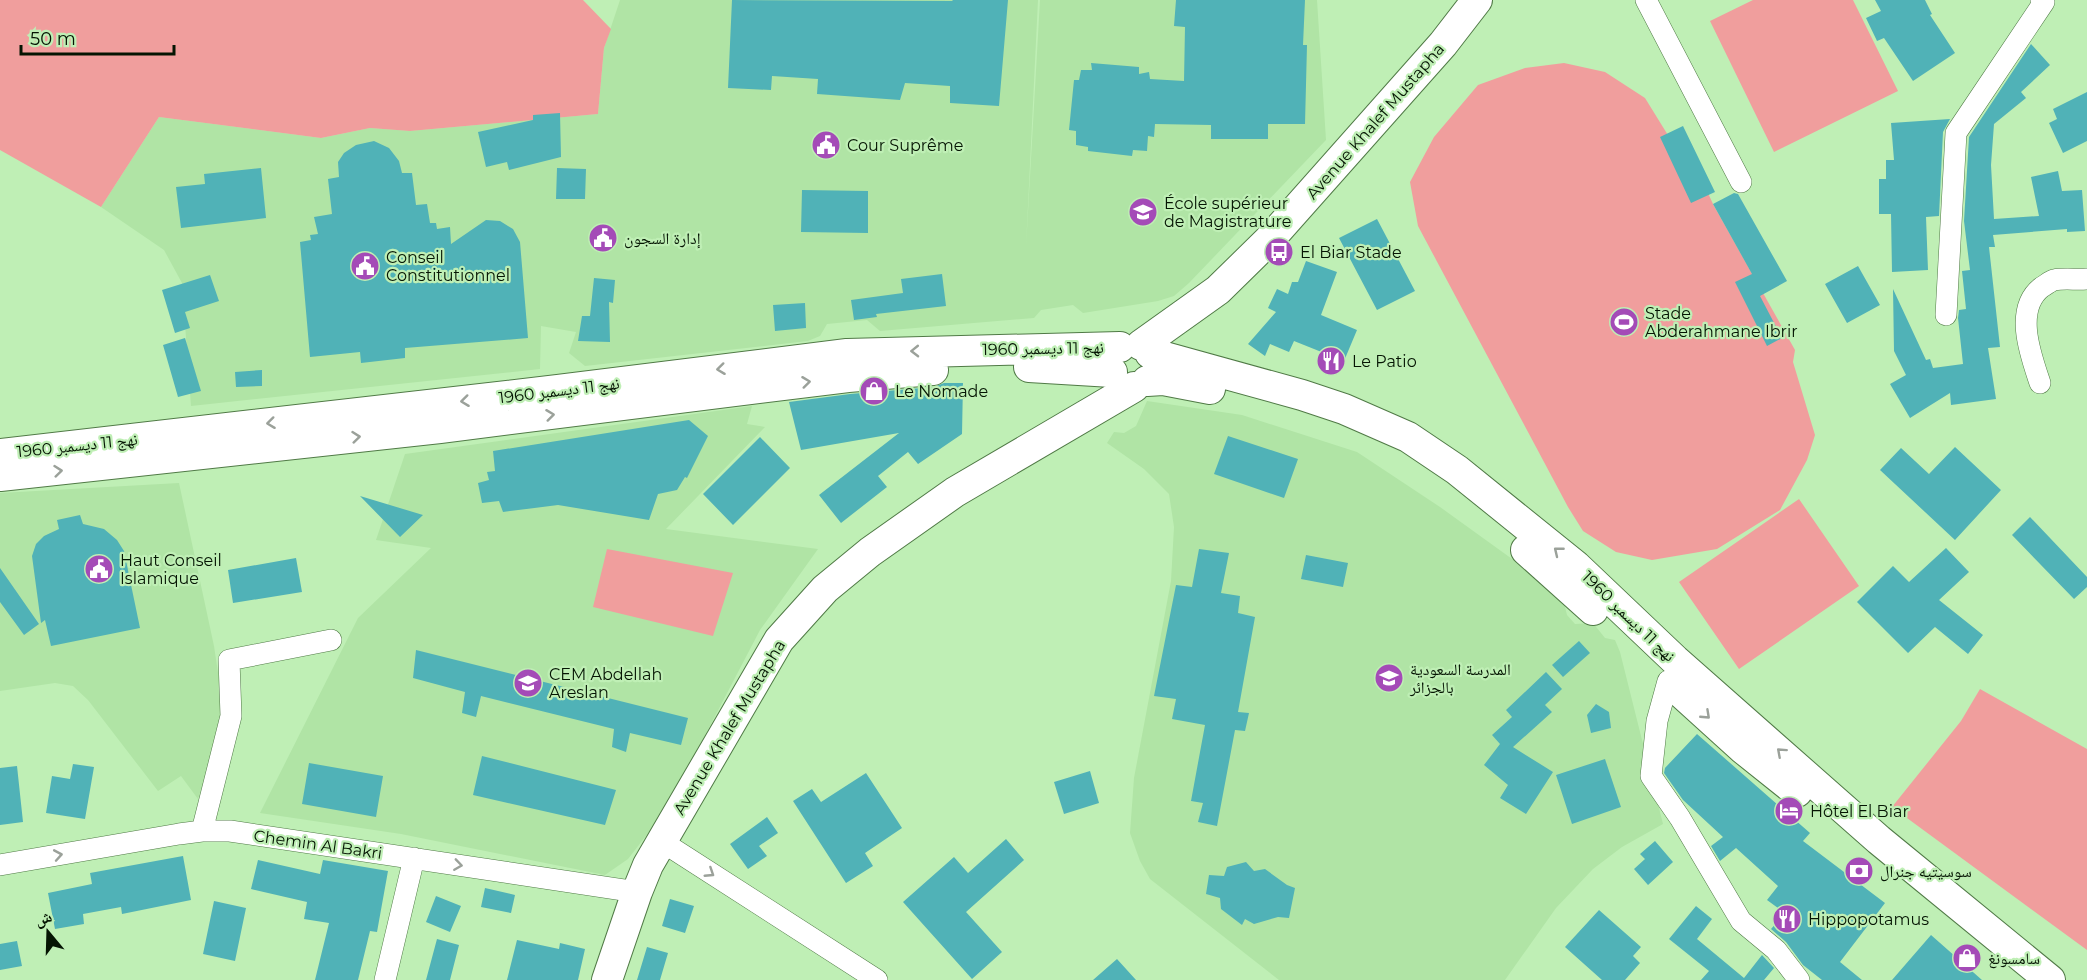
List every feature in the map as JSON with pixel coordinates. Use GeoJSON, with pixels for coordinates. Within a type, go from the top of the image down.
{"type":"FeatureCollection","features":[{"type":"Feature","properties":{"kind":"main road","name":"Avenue Khalef Mustapha"},"geometry":{"type":"LineString","coordinates":[[607,980],[648,865],[778,640],[825,589],[870,552],[955,492],[1067,426],[1137,365],[1276,233],[1443,44],[1477,0]]}},
{"type":"Feature","properties":{"kind":"main road","name":"نهج 11 ديسمبر 1960"},"geometry":{"type":"LineString","coordinates":[[0,454],[558,390],[847,354],[1137,365],[1302,395],[1354,413],[1408,437],[1457,470],[1576,566],[1675,660],[1879,840],[2050,980]]}},
{"type":"Feature","properties":{"kind":"main road","name":"نهج 11 ديسمبر 1960"},"geometry":{"type":"LineString","coordinates":[[0,476],[451,426],[893,373],[1014,367],[1137,365],[1163,380],[1195,385],[1358,434],[1403,457],[1478,510],[1568,587],[1742,748],[1857,839],[2022,980]]}},
{"type":"Feature","properties":{"kind":"street"},"geometry":{"type":"LineString","coordinates":[[1646,0],[1741,182]]}},
{"type":"Feature","properties":{"kind":"street"},"geometry":{"type":"LineString","coordinates":[[1946,315],[1956,134],[2044,2],[2042,0]]}},
{"type":"Feature","properties":{"kind":"street"},"geometry":{"type":"LineString","coordinates":[[2040,384],[2026,327],[2028,308],[2037,291],[2052,280],[2087,279]]}},
{"type":"Feature","properties":{"kind":"street"},"geometry":{"type":"LineString","coordinates":[[202,831],[231,716],[229,660],[331,640]]}},
{"type":"Feature","properties":{"kind":"street"},"geometry":{"type":"LineString","coordinates":[[1668,681],[1657,721],[1651,776],[1680,819],[1741,921],[1776,950],[1799,980]]}},
{"type":"Feature","properties":{"kind":"street","name":"Chemin Al Bakri"},"geometry":{"type":"LineString","coordinates":[[0,865],[202,831],[230,831],[637,892]]}},
{"type":"Feature","properties":{"kind":"street"},"geometry":{"type":"LineString","coordinates":[[661,841],[877,980]]}},
{"type":"Feature","properties":{"kind":"street"},"geometry":{"type":"LineString","coordinates":[[385,980],[414,858]]}},
{"type":"Feature","properties":{"kind":"shaded area"},"geometry":{"type":"Polygon","coordinates":[[[0,0],[583,0],[611,29],[604,48],[598,114],[410,131],[370,128],[321,138],[159,117],[101,207],[0,150],[0,0]]]}},
{"type":"Feature","properties":{"kind":"shaded area"},"geometry":{"type":"Polygon","coordinates":[[[620,0],[1038,0],[1026,247],[1040,0],[1317,0],[1326,140],[1189,283],[1174,296],[1158,301],[1083,313],[1073,305],[1041,310],[1034,318],[880,331],[867,320],[827,324],[820,336],[808,341],[585,366],[569,353],[576,332],[541,326],[540,369],[191,406],[182,283],[164,250],[101,207],[159,117],[321,138],[370,128],[410,131],[598,114],[604,48],[620,0]]]}},
{"type":"Feature","properties":{"kind":"shaded area"},"geometry":{"type":"Polygon","coordinates":[[[1753,0],[1853,0],[1898,91],[1774,152],[1710,21],[1753,0]]]}},
{"type":"Feature","properties":{"kind":"shaded area","name":"Stade Abderahmane Ibrir"},"geometry":{"type":"Polygon","coordinates":[[[1564,63],[1605,72],[1645,98],[1679,153],[1689,152],[1713,204],[1795,350],[1793,362],[1815,435],[1807,460],[1780,510],[1717,549],[1652,560],[1616,552],[1583,531],[1418,226],[1410,182],[1434,137],[1478,85],[1525,68],[1564,63]]]}},
{"type":"Feature","properties":{"kind":"shaded area","name":"المدرسة السعودية بالجزائر"},"geometry":{"type":"Polygon","coordinates":[[[1147,401],[1242,415],[1357,452],[1440,507],[1562,595],[1567,615],[1575,624],[1593,623],[1605,638],[1615,640],[1620,652],[1663,824],[1622,847],[1593,869],[1556,908],[1505,980],[1279,980],[1150,879],[1140,861],[1130,833],[1134,778],[1171,581],[1174,527],[1169,494],[1144,469],[1107,443],[1114,432],[1124,433],[1136,426],[1147,401]]]}},
{"type":"Feature","properties":{"kind":"shaded area","name":"CEM Abdellah Areslan"},"geometry":{"type":"Polygon","coordinates":[[[752,406],[747,424],[765,427],[666,529],[818,549],[760,630],[666,810],[628,859],[605,875],[401,834],[260,813],[358,618],[431,548],[376,540],[405,454],[752,406]]]}},
{"type":"Feature","properties":{"kind":"shaded area","name":"Haut Conseil Islamique"},"geometry":{"type":"Polygon","coordinates":[[[179,483],[214,646],[220,686],[222,727],[198,799],[181,776],[158,791],[88,700],[73,686],[55,683],[0,691],[0,493],[179,483]]]}},
{"type":"Feature","properties":{"kind":"shaded area"},"geometry":{"type":"Polygon","coordinates":[[[1799,499],[1859,586],[1739,669],[1679,582],[1799,499]]]}},
{"type":"Feature","properties":{"kind":"shaded area"},"geometry":{"type":"Polygon","coordinates":[[[607,549],[733,573],[713,636],[593,607],[607,549]]]}},
{"type":"Feature","properties":{"kind":"shaded area"},"geometry":{"type":"Polygon","coordinates":[[[1980,689],[2087,749],[2087,950],[1892,807],[1961,721],[1980,689]]]}},
{"type":"Feature","properties":{"kind":"building"},"geometry":{"type":"Polygon","coordinates":[[[732,0],[1008,0],[999,106],[950,103],[950,86],[905,83],[900,100],[817,94],[818,79],[772,76],[771,90],[728,88],[732,0]]]}},
{"type":"Feature","properties":{"kind":"building"},"geometry":{"type":"Polygon","coordinates":[[[1176,0],[1305,0],[1303,45],[1307,45],[1305,124],[1268,124],[1268,139],[1211,139],[1211,125],[1155,124],[1154,137],[1148,136],[1147,151],[1133,150],[1132,156],[1088,151],[1088,147],[1076,145],[1076,131],[1069,130],[1074,80],[1079,80],[1081,70],[1092,70],[1091,63],[1139,67],[1139,74],[1149,72],[1150,79],[1184,81],[1185,27],[1174,26],[1176,0]]]}},
{"type":"Feature","properties":{"kind":"building"},"geometry":{"type":"Polygon","coordinates":[[[1875,0],[1925,0],[1932,14],[1930,15],[1955,53],[1913,81],[1884,38],[1877,41],[1866,18],[1881,11],[1875,0]]]}},
{"type":"Feature","properties":{"kind":"building"},"geometry":{"type":"Polygon","coordinates":[[[2031,44],[2050,65],[2021,92],[2026,98],[1994,124],[1991,165],[1994,219],[2039,216],[2031,177],[2058,171],[2062,191],[2082,190],[2085,231],[2067,232],[2067,229],[1993,235],[1995,247],[1989,247],[2000,347],[1988,348],[1996,399],[1951,405],[1950,393],[1910,418],[1890,384],[1906,375],[1894,351],[1893,289],[1926,360],[1930,359],[1933,368],[1963,364],[1958,318],[1959,310],[1966,309],[1962,271],[1970,270],[1964,221],[1969,137],[2031,44]]]}},
{"type":"Feature","properties":{"kind":"building"},"geometry":{"type":"Polygon","coordinates":[[[2087,92],[2087,141],[2063,153],[2049,123],[2057,119],[2053,109],[2087,92]]]}},
{"type":"Feature","properties":{"kind":"building"},"geometry":{"type":"Polygon","coordinates":[[[560,113],[561,157],[509,170],[507,162],[486,167],[478,132],[533,120],[533,115],[560,113]]]}},
{"type":"Feature","properties":{"kind":"building"},"geometry":{"type":"Polygon","coordinates":[[[1950,119],[1943,132],[1939,216],[1926,217],[1928,270],[1892,272],[1891,214],[1879,214],[1879,179],[1886,179],[1886,160],[1894,160],[1891,123],[1950,119]]]}},
{"type":"Feature","properties":{"kind":"building"},"geometry":{"type":"Polygon","coordinates":[[[1683,126],[1715,192],[1691,203],[1660,137],[1683,126]]]}},
{"type":"Feature","properties":{"kind":"building"},"geometry":{"type":"Polygon","coordinates":[[[374,141],[389,148],[399,161],[402,173],[412,173],[416,205],[427,204],[430,223],[436,223],[437,229],[450,227],[451,244],[486,220],[500,221],[513,229],[520,242],[528,338],[405,348],[405,358],[361,363],[360,352],[310,357],[300,242],[311,240],[310,235],[318,234],[314,217],[332,214],[328,179],[339,177],[338,162],[344,153],[356,145],[374,141]]]}},
{"type":"Feature","properties":{"kind":"building"},"geometry":{"type":"Polygon","coordinates":[[[261,168],[266,218],[181,228],[176,187],[205,184],[204,174],[261,168]]]}},
{"type":"Feature","properties":{"kind":"building"},"geometry":{"type":"Polygon","coordinates":[[[557,168],[586,169],[585,199],[556,199],[557,168]]]}},
{"type":"Feature","properties":{"kind":"building"},"geometry":{"type":"Polygon","coordinates":[[[802,190],[868,191],[868,233],[801,232],[802,190]]]}},
{"type":"Feature","properties":{"kind":"building"},"geometry":{"type":"Polygon","coordinates":[[[1734,193],[1738,194],[1787,281],[1760,296],[1782,338],[1767,346],[1735,282],[1752,274],[1713,204],[1734,193]]]}},
{"type":"Feature","properties":{"kind":"building"},"geometry":{"type":"Polygon","coordinates":[[[1377,219],[1415,291],[1377,310],[1339,238],[1377,219]]]}},
{"type":"Feature","properties":{"kind":"building"},"geometry":{"type":"Polygon","coordinates":[[[1306,261],[1337,272],[1321,315],[1357,330],[1344,361],[1294,341],[1289,352],[1270,344],[1265,356],[1248,344],[1276,312],[1268,308],[1277,289],[1288,294],[1292,282],[1298,282],[1306,261]]]}},
{"type":"Feature","properties":{"kind":"building"},"geometry":{"type":"Polygon","coordinates":[[[1858,266],[1880,305],[1847,323],[1825,284],[1858,266]]]}},
{"type":"Feature","properties":{"kind":"building"},"geometry":{"type":"Polygon","coordinates":[[[942,274],[946,306],[876,314],[877,317],[854,320],[851,300],[903,293],[901,279],[942,274]]]}},
{"type":"Feature","properties":{"kind":"building"},"geometry":{"type":"Polygon","coordinates":[[[210,275],[219,301],[185,312],[190,328],[175,333],[162,290],[210,275]]]}},
{"type":"Feature","properties":{"kind":"building"},"geometry":{"type":"Polygon","coordinates":[[[594,278],[615,280],[613,303],[609,302],[610,342],[578,341],[582,316],[590,316],[594,278]]]}},
{"type":"Feature","properties":{"kind":"building"},"geometry":{"type":"Polygon","coordinates":[[[805,303],[806,328],[775,331],[773,305],[805,303]]]}},
{"type":"Feature","properties":{"kind":"building"},"geometry":{"type":"Polygon","coordinates":[[[185,338],[201,391],[178,397],[163,345],[185,338]]]}},
{"type":"Feature","properties":{"kind":"building"},"geometry":{"type":"Polygon","coordinates":[[[262,370],[262,386],[236,387],[235,372],[262,370]]]}},
{"type":"Feature","properties":{"kind":"building"},"geometry":{"type":"Polygon","coordinates":[[[944,383],[963,383],[962,434],[918,464],[908,452],[878,476],[887,487],[841,523],[819,495],[899,433],[801,450],[789,402],[934,387],[944,383]]]}},
{"type":"Feature","properties":{"kind":"building"},"geometry":{"type":"Polygon","coordinates":[[[689,420],[708,436],[687,478],[685,477],[677,490],[658,494],[649,520],[558,505],[503,512],[499,501],[482,503],[478,483],[489,480],[487,472],[495,471],[493,451],[689,420]]]}},
{"type":"Feature","properties":{"kind":"building"},"geometry":{"type":"Polygon","coordinates":[[[1228,436],[1298,459],[1284,498],[1214,474],[1228,436]]]}},
{"type":"Feature","properties":{"kind":"building"},"geometry":{"type":"Polygon","coordinates":[[[760,437],[790,468],[733,525],[703,494],[760,437]]]}},
{"type":"Feature","properties":{"kind":"building"},"geometry":{"type":"Polygon","coordinates":[[[1955,447],[2001,490],[1955,540],[1880,470],[1901,448],[1929,474],[1955,447]]]}},
{"type":"Feature","properties":{"kind":"building"},"geometry":{"type":"Polygon","coordinates":[[[360,496],[423,515],[400,537],[360,496]]]}},
{"type":"Feature","properties":{"kind":"building"},"geometry":{"type":"Polygon","coordinates":[[[80,515],[83,524],[104,529],[117,540],[124,551],[140,628],[51,646],[45,620],[41,623],[32,556],[36,544],[44,536],[59,529],[57,520],[80,515]]]}},
{"type":"Feature","properties":{"kind":"building"},"geometry":{"type":"Polygon","coordinates":[[[2030,517],[2087,577],[2087,587],[2074,599],[2012,535],[2030,517]]]}},
{"type":"Feature","properties":{"kind":"building"},"geometry":{"type":"Polygon","coordinates":[[[1946,548],[1969,572],[1939,600],[1983,635],[1968,654],[1935,627],[1908,653],[1857,602],[1893,566],[1909,582],[1946,548]]]}},
{"type":"Feature","properties":{"kind":"building"},"geometry":{"type":"Polygon","coordinates":[[[1199,549],[1229,553],[1221,593],[1240,596],[1238,613],[1255,617],[1238,712],[1249,713],[1245,731],[1235,730],[1217,826],[1198,822],[1203,803],[1191,801],[1205,725],[1172,719],[1176,699],[1154,696],[1176,585],[1192,587],[1199,549]]]}},
{"type":"Feature","properties":{"kind":"building"},"geometry":{"type":"Polygon","coordinates":[[[1306,555],[1348,563],[1343,587],[1301,579],[1306,555]]]}},
{"type":"Feature","properties":{"kind":"building"},"geometry":{"type":"Polygon","coordinates":[[[296,558],[302,592],[233,603],[228,570],[296,558]]]}},
{"type":"Feature","properties":{"kind":"building"},"geometry":{"type":"Polygon","coordinates":[[[0,568],[39,624],[24,635],[0,602],[0,568]]]}},
{"type":"Feature","properties":{"kind":"building"},"geometry":{"type":"Polygon","coordinates":[[[1579,641],[1590,653],[1563,677],[1552,665],[1579,641]]]}},
{"type":"Feature","properties":{"kind":"building"},"geometry":{"type":"Polygon","coordinates":[[[416,650],[688,718],[681,745],[630,733],[626,752],[612,747],[614,729],[481,696],[476,717],[462,713],[465,692],[413,678],[416,650]]]}},
{"type":"Feature","properties":{"kind":"building"},"geometry":{"type":"Polygon","coordinates":[[[1546,672],[1562,689],[1545,705],[1552,712],[1513,747],[1553,772],[1526,814],[1500,798],[1508,785],[1484,765],[1500,744],[1492,735],[1512,717],[1506,710],[1546,672]]]}},
{"type":"Feature","properties":{"kind":"building"},"geometry":{"type":"Polygon","coordinates":[[[1596,704],[1609,712],[1611,728],[1591,733],[1587,715],[1596,704]]]}},
{"type":"Feature","properties":{"kind":"building"},"geometry":{"type":"Polygon","coordinates":[[[1697,734],[1810,833],[1803,841],[1885,903],[1840,962],[1862,980],[1822,980],[1803,965],[1786,942],[1771,929],[1785,913],[1767,900],[1778,886],[1736,848],[1720,861],[1711,846],[1723,837],[1683,800],[1664,773],[1665,768],[1697,734]]]}},
{"type":"Feature","properties":{"kind":"building"},"geometry":{"type":"Polygon","coordinates":[[[482,756],[616,790],[605,825],[473,795],[482,756]]]}},
{"type":"Feature","properties":{"kind":"building"},"geometry":{"type":"Polygon","coordinates":[[[1605,759],[1621,807],[1572,824],[1556,775],[1605,759]]]}},
{"type":"Feature","properties":{"kind":"building"},"geometry":{"type":"Polygon","coordinates":[[[309,763],[383,776],[376,817],[302,804],[309,763]]]}},
{"type":"Feature","properties":{"kind":"building"},"geometry":{"type":"Polygon","coordinates":[[[73,764],[94,767],[85,819],[46,813],[52,776],[70,779],[73,764]]]}},
{"type":"Feature","properties":{"kind":"building"},"geometry":{"type":"Polygon","coordinates":[[[17,766],[23,822],[0,825],[0,768],[17,766]]]}},
{"type":"Feature","properties":{"kind":"building"},"geometry":{"type":"Polygon","coordinates":[[[1090,771],[1099,803],[1064,814],[1054,782],[1090,771]]]}},
{"type":"Feature","properties":{"kind":"building"},"geometry":{"type":"Polygon","coordinates":[[[866,773],[902,828],[865,853],[873,866],[846,883],[793,801],[812,789],[821,802],[866,773]]]}},
{"type":"Feature","properties":{"kind":"building"},"geometry":{"type":"Polygon","coordinates":[[[767,817],[778,833],[759,846],[767,856],[748,869],[730,844],[767,817]]]}},
{"type":"Feature","properties":{"kind":"building"},"geometry":{"type":"Polygon","coordinates":[[[1006,839],[1024,860],[966,912],[1002,952],[972,979],[903,902],[954,857],[968,873],[1006,839]]]}},
{"type":"Feature","properties":{"kind":"building"},"geometry":{"type":"Polygon","coordinates":[[[1655,841],[1673,862],[1648,885],[1634,869],[1645,859],[1640,854],[1655,841]]]}},
{"type":"Feature","properties":{"kind":"building"},"geometry":{"type":"Polygon","coordinates":[[[183,856],[191,900],[122,914],[121,907],[83,914],[84,924],[55,929],[48,893],[92,884],[90,873],[183,856]]]}},
{"type":"Feature","properties":{"kind":"building"},"geometry":{"type":"Polygon","coordinates":[[[258,860],[320,874],[323,860],[388,871],[377,932],[370,931],[358,980],[315,980],[329,923],[304,919],[307,902],[251,889],[258,860]]]}},
{"type":"Feature","properties":{"kind":"building"},"geometry":{"type":"Polygon","coordinates":[[[1246,862],[1254,871],[1265,869],[1295,888],[1289,918],[1278,917],[1254,924],[1245,919],[1242,925],[1221,909],[1220,898],[1206,894],[1209,875],[1224,876],[1227,867],[1246,862]]]}},
{"type":"Feature","properties":{"kind":"building"},"geometry":{"type":"Polygon","coordinates":[[[485,888],[515,895],[511,913],[481,907],[485,888]]]}},
{"type":"Feature","properties":{"kind":"building"},"geometry":{"type":"Polygon","coordinates":[[[436,896],[461,906],[450,932],[426,922],[436,896]]]}},
{"type":"Feature","properties":{"kind":"building"},"geometry":{"type":"Polygon","coordinates":[[[670,899],[694,906],[685,933],[662,926],[670,899]]]}},
{"type":"Feature","properties":{"kind":"building"},"geometry":{"type":"Polygon","coordinates":[[[214,901],[246,908],[235,961],[203,954],[214,901]]]}},
{"type":"Feature","properties":{"kind":"building"},"geometry":{"type":"Polygon","coordinates":[[[1696,906],[1712,919],[1697,939],[1744,978],[1762,955],[1774,968],[1764,980],[1701,980],[1709,971],[1669,939],[1696,906]]]}},
{"type":"Feature","properties":{"kind":"building"},"geometry":{"type":"Polygon","coordinates":[[[1599,910],[1641,947],[1633,956],[1640,963],[1625,980],[1602,980],[1565,947],[1599,910]]]}},
{"type":"Feature","properties":{"kind":"building"},"geometry":{"type":"Polygon","coordinates":[[[1931,935],[1982,980],[1892,980],[1931,935]]]}},
{"type":"Feature","properties":{"kind":"building"},"geometry":{"type":"Polygon","coordinates":[[[437,939],[459,945],[450,980],[426,980],[437,939]]]}},
{"type":"Feature","properties":{"kind":"building"},"geometry":{"type":"Polygon","coordinates":[[[517,940],[559,949],[560,943],[585,949],[578,980],[507,980],[517,940]]]}},
{"type":"Feature","properties":{"kind":"building"},"geometry":{"type":"Polygon","coordinates":[[[17,941],[22,966],[0,970],[0,944],[17,941]]]}},
{"type":"Feature","properties":{"kind":"building"},"geometry":{"type":"Polygon","coordinates":[[[647,947],[668,953],[660,980],[637,980],[647,947]]]}},
{"type":"Feature","properties":{"kind":"building"},"geometry":{"type":"Polygon","coordinates":[[[1117,959],[1136,980],[1093,980],[1117,959]]]}},
{"type":"Feature","properties":{"kind":"place","name":"Cour Suprême"},"geometry":{"type":"Point","coordinates":[826,145]}},
{"type":"Feature","properties":{"kind":"place","name":"École supérieur de Magistrature"},"geometry":{"type":"Point","coordinates":[1143,212]}},
{"type":"Feature","properties":{"kind":"place","name":"إدارة السجون"},"geometry":{"type":"Point","coordinates":[603,238]}},
{"type":"Feature","properties":{"kind":"place","name":"El Biar Stade"},"geometry":{"type":"Point","coordinates":[1279,252]}},
{"type":"Feature","properties":{"kind":"place","name":"Conseil Constitutionnel"},"geometry":{"type":"Point","coordinates":[365,266]}},
{"type":"Feature","properties":{"kind":"place","name":"Stade Abderahmane Ibrir"},"geometry":{"type":"Point","coordinates":[1624,322]}},
{"type":"Feature","properties":{"kind":"place","name":"Le Patio"},"geometry":{"type":"Point","coordinates":[1331,361]}},
{"type":"Feature","properties":{"kind":"place","name":"Le Nomade"},"geometry":{"type":"Point","coordinates":[874,391]}},
{"type":"Feature","properties":{"kind":"place","name":"Haut Conseil Islamique"},"geometry":{"type":"Point","coordinates":[99,569]}},
{"type":"Feature","properties":{"kind":"place","name":"المدرسة السعودية بالجزائر"},"geometry":{"type":"Point","coordinates":[1389,678]}},
{"type":"Feature","properties":{"kind":"place","name":"CEM Abdellah Areslan"},"geometry":{"type":"Point","coordinates":[528,683]}},
{"type":"Feature","properties":{"kind":"place","name":"Hôtel El Biar"},"geometry":{"type":"Point","coordinates":[1789,811]}},
{"type":"Feature","properties":{"kind":"place","name":"سوسيتيه جنرال"},"geometry":{"type":"Point","coordinates":[1859,871]}},
{"type":"Feature","properties":{"kind":"place","name":"Hippopotamus"},"geometry":{"type":"Point","coordinates":[1787,919]}},
{"type":"Feature","properties":{"kind":"place","name":"سامسونغ"},"geometry":{"type":"Point","coordinates":[1967,958]}}]}
